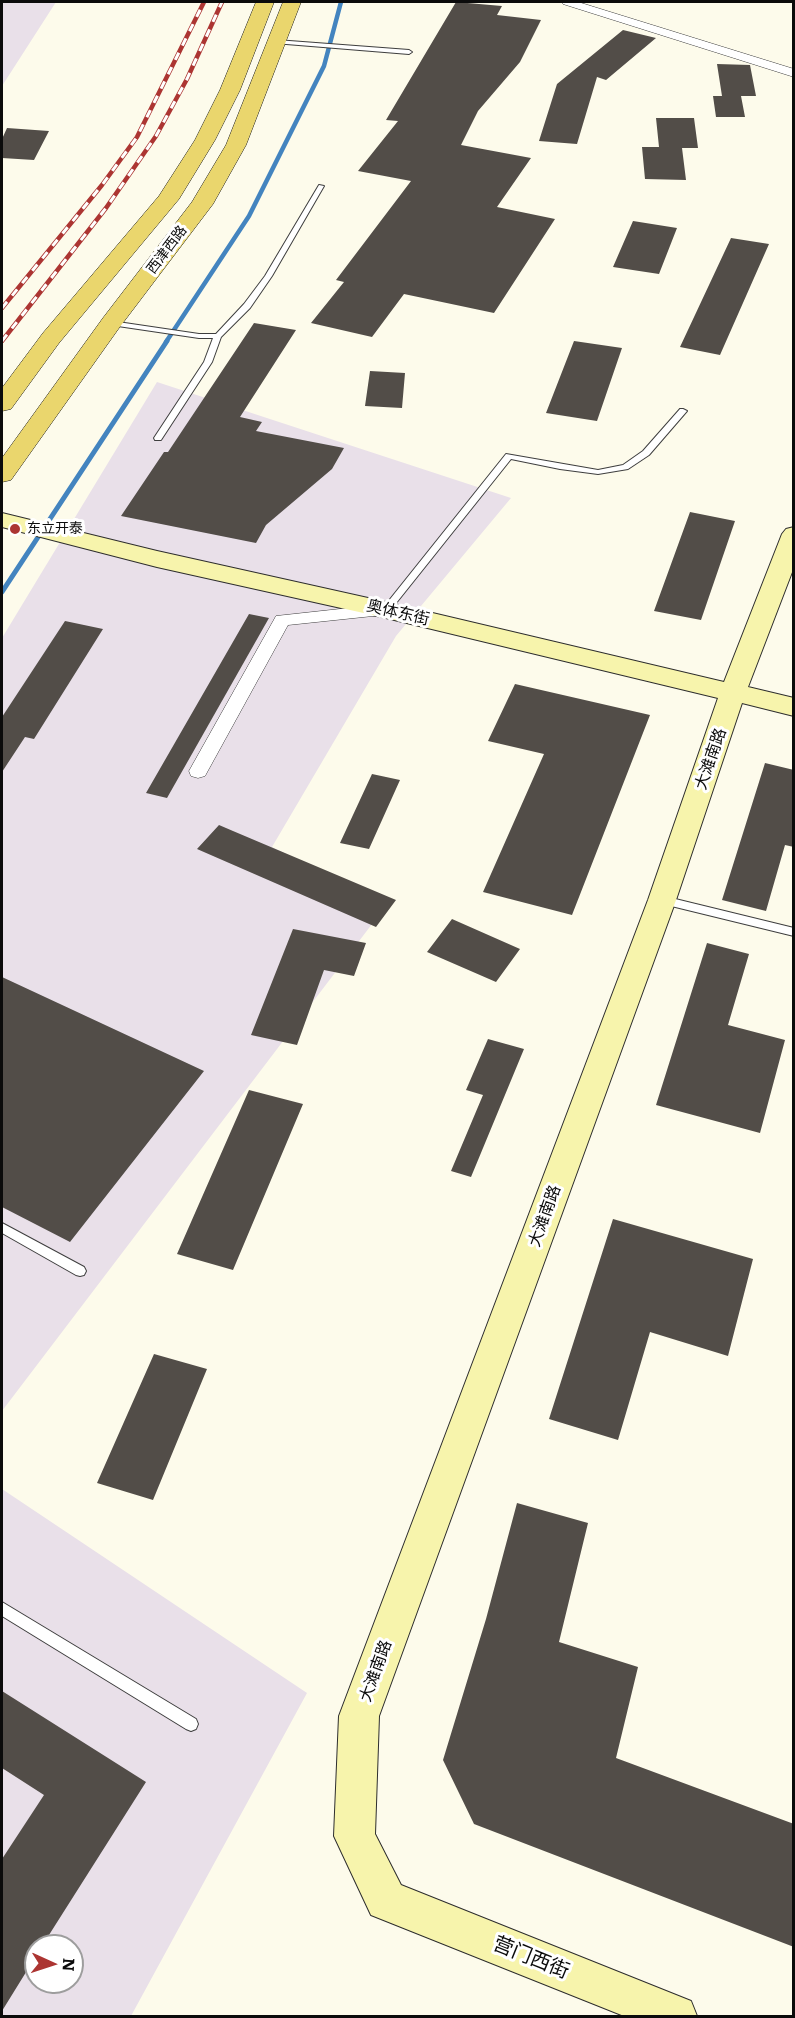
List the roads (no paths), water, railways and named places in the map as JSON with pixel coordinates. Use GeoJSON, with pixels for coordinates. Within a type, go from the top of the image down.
{"type":"FeatureCollection","features":[{"type":"Feature","properties":{"kind":"main road","name":"西津西路"},"geometry":{"type":"LineString","coordinates":[[2,404],[51,338],[168,199],[205,140],[230,90],[265,2]]}},
{"type":"Feature","properties":{"kind":"main road","name":"西津西路"},"geometry":{"type":"LineString","coordinates":[[2,475],[111,323],[202,204],[236,145],[292,2]]}},
{"type":"Feature","properties":{"kind":"main road"},"geometry":{"type":"LineString","coordinates":[[205,140],[236,145]]}},
{"type":"Feature","properties":{"kind":"street"},"geometry":{"type":"LineString","coordinates":[[567,2],[794,73]]}},
{"type":"Feature","properties":{"kind":"street","name":"奥体东街"},"geometry":{"type":"LineString","coordinates":[[5,521],[157,559],[386,610],[794,707]]}},
{"type":"Feature","properties":{"kind":"street","name":"大滩南路"},"geometry":{"type":"LineString","coordinates":[[386,1900],[354,1836],[359,1716],[663,900],[733,693],[794,534]]}},
{"type":"Feature","properties":{"kind":"street"},"geometry":{"type":"LineString","coordinates":[[198,771],[282,620],[386,610]]}},
{"type":"Feature","properties":{"kind":"street","name":"营门西街"},"geometry":{"type":"LineString","coordinates":[[386,1900],[676,2016]]}},
{"type":"Feature","properties":{"kind":"lane"},"geometry":{"type":"LineString","coordinates":[[276,42],[409,52]]}},
{"type":"Feature","properties":{"kind":"lane"},"geometry":{"type":"LineString","coordinates":[[158,438],[208,362],[218,336],[247,306],[268,276],[321,186]]}},
{"type":"Feature","properties":{"kind":"lane"},"geometry":{"type":"LineString","coordinates":[[111,323],[218,336]]}},
{"type":"Feature","properties":{"kind":"lane"},"geometry":{"type":"LineString","coordinates":[[386,610],[509,456],[560,467],[598,472],[625,467],[646,453],[683,411]]}},
{"type":"Feature","properties":{"kind":"lane"},"geometry":{"type":"LineString","coordinates":[[663,900],[794,932]]}},
{"type":"Feature","properties":{"kind":"lane"},"geometry":{"type":"LineString","coordinates":[[2,1228],[80,1271]]}},
{"type":"Feature","properties":{"kind":"lane"},"geometry":{"type":"LineString","coordinates":[[2,1609],[191,1724]]}},
{"type":"Feature","properties":{"kind":"waterway"},"geometry":{"type":"LineString","coordinates":[[166,342],[249,216],[324,66],[341,2]]}},
{"type":"Feature","properties":{"kind":"waterway"},"geometry":{"type":"LineString","coordinates":[[2,592],[167,341]]}},
{"type":"Feature","properties":{"kind":"railway"},"geometry":{"type":"LineString","coordinates":[[2,308],[102,185],[137,137],[204,2]]}},
{"type":"Feature","properties":{"kind":"railway"},"geometry":{"type":"LineString","coordinates":[[2,341],[106,208],[156,136],[187,79],[222,2]]}},
{"type":"Feature","properties":{"kind":"place","name":"东立开泰"},"geometry":{"type":"Point","coordinates":[15,529]}}]}
